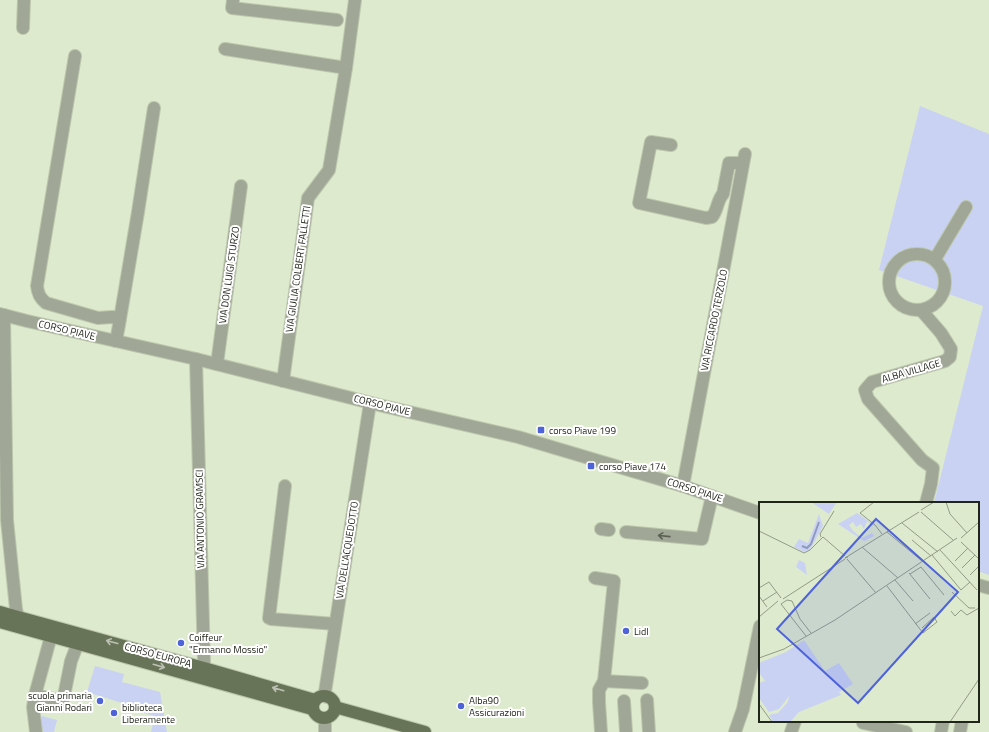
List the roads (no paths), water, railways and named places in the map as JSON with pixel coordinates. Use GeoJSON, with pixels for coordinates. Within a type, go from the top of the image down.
{"type":"FeatureCollection","features":[{"type":"Feature","properties":{"kind":"main road","name":"CORSO EUROPA"},"geometry":{"type":"LineString","coordinates":[[0,612],[202,673]]}},
{"type":"Feature","properties":{"kind":"main road","name":"CORSO EUROPA"},"geometry":{"type":"LineString","coordinates":[[0,622],[78,643],[318,702]]}},
{"type":"Feature","properties":{"kind":"main road"},"geometry":{"type":"LineString","coordinates":[[331,713],[332,700],[318,702],[315,714],[319,718],[331,713],[424,732]]}},
{"type":"Feature","properties":{"kind":"main road"},"geometry":{"type":"LineString","coordinates":[[331,713],[394,732]]}},
{"type":"Feature","properties":{"kind":"street"},"geometry":{"type":"LineString","coordinates":[[23,28],[24,0]]}},
{"type":"Feature","properties":{"kind":"street"},"geometry":{"type":"LineString","coordinates":[[233,0],[232,8],[337,20]]}},
{"type":"Feature","properties":{"kind":"street","name":"VIA GIULIA COLBERT FALLETTI"},"geometry":{"type":"LineString","coordinates":[[283,381],[308,198],[329,170],[346,68],[355,0]]}},
{"type":"Feature","properties":{"kind":"street"},"geometry":{"type":"LineString","coordinates":[[225,49],[346,68]]}},
{"type":"Feature","properties":{"kind":"street"},"geometry":{"type":"LineString","coordinates":[[75,56],[38,278],[38,292],[40,298],[46,303],[98,318],[120,318]]}},
{"type":"Feature","properties":{"kind":"street"},"geometry":{"type":"LineString","coordinates":[[116,341],[154,108]]}},
{"type":"Feature","properties":{"kind":"street","name":"VIA RICCARDO TERZOLO"},"geometry":{"type":"LineString","coordinates":[[671,146],[651,142],[639,204],[706,218],[712,217],[716,212],[723,194],[729,163],[737,163],[744,159],[683,486]]}},
{"type":"Feature","properties":{"kind":"street","name":"VIA DON LUIGI STURZO"},"geometry":{"type":"LineString","coordinates":[[217,364],[241,186]]}},
{"type":"Feature","properties":{"kind":"street"},"geometry":{"type":"LineString","coordinates":[[935,259],[966,208]]}},
{"type":"Feature","properties":{"kind":"street"},"geometry":{"type":"LineString","coordinates":[[908,254],[926,254],[935,259],[941,266],[945,275],[943,293],[938,301],[930,307],[921,310],[912,310],[903,307],[896,301],[888,284],[889,274],[893,266],[908,254]]}},
{"type":"Feature","properties":{"kind":"street","name":"ALBA VILLAGE"},"geometry":{"type":"LineString","coordinates":[[921,310],[941,333],[951,349],[950,357],[945,361],[872,382],[865,390],[868,398],[922,460],[932,468],[931,484],[926,502]]}},
{"type":"Feature","properties":{"kind":"street"},"geometry":{"type":"LineString","coordinates":[[2,314],[7,520],[15,602],[18,617]]}},
{"type":"Feature","properties":{"kind":"street","name":"CORSO PIAVE"},"geometry":{"type":"LineString","coordinates":[[2,314],[217,364],[370,403],[518,437],[683,486],[759,513]]}},
{"type":"Feature","properties":{"kind":"street","name":"VIA ANTONIO GRAMSCI"},"geometry":{"type":"LineString","coordinates":[[196,359],[202,673]]}},
{"type":"Feature","properties":{"kind":"street","name":"VIA DELL'ACQUEDOTTO"},"geometry":{"type":"LineString","coordinates":[[318,702],[326,692],[335,624],[370,403]]}},
{"type":"Feature","properties":{"kind":"street"},"geometry":{"type":"LineString","coordinates":[[285,486],[269,618],[271,620],[335,624]]}},
{"type":"Feature","properties":{"kind":"street"},"geometry":{"type":"LineString","coordinates":[[626,532],[702,539],[712,496]]}},
{"type":"Feature","properties":{"kind":"street"},"geometry":{"type":"LineString","coordinates":[[595,578],[614,581],[604,680],[599,690],[601,732]]}},
{"type":"Feature","properties":{"kind":"street"},"geometry":{"type":"LineString","coordinates":[[979,585],[989,588]]}},
{"type":"Feature","properties":{"kind":"street"},"geometry":{"type":"LineString","coordinates":[[735,732],[743,708],[759,631]]}},
{"type":"Feature","properties":{"kind":"street"},"geometry":{"type":"LineString","coordinates":[[36,732],[33,707],[34,695],[51,636]]}},
{"type":"Feature","properties":{"kind":"street"},"geometry":{"type":"LineString","coordinates":[[34,695],[63,701],[71,661],[78,643]]}},
{"type":"Feature","properties":{"kind":"street"},"geometry":{"type":"LineString","coordinates":[[604,680],[642,683]]}},
{"type":"Feature","properties":{"kind":"street"},"geometry":{"type":"LineString","coordinates":[[647,700],[649,732]]}},
{"type":"Feature","properties":{"kind":"street"},"geometry":{"type":"LineString","coordinates":[[624,701],[626,732]]}},
{"type":"Feature","properties":{"kind":"street"},"geometry":{"type":"LineString","coordinates":[[325,732],[331,713]]}},
{"type":"Feature","properties":{"kind":"street"},"geometry":{"type":"LineString","coordinates":[[792,732],[795,722]]}},
{"type":"Feature","properties":{"kind":"street"},"geometry":{"type":"LineString","coordinates":[[941,732],[943,722]]}},
{"type":"Feature","properties":{"kind":"street"},"geometry":{"type":"LineString","coordinates":[[960,732],[962,722]]}},
{"type":"Feature","properties":{"kind":"street"},"geometry":{"type":"LineString","coordinates":[[863,725],[906,732]]}},
{"type":"Feature","properties":{"kind":"place","name":"corso Piave 199"},"geometry":{"type":"Point","coordinates":[541,430]}},
{"type":"Feature","properties":{"kind":"place","name":"corso Piave 174"},"geometry":{"type":"Point","coordinates":[591,466]}},
{"type":"Feature","properties":{"kind":"place","name":"Lidl"},"geometry":{"type":"Point","coordinates":[626,631]}},
{"type":"Feature","properties":{"kind":"place","name":"Coiffeur \"Ermanno Mossio\""},"geometry":{"type":"Point","coordinates":[181,643]}},
{"type":"Feature","properties":{"kind":"place","name":"scuola primaria Gianni Rodari"},"geometry":{"type":"Point","coordinates":[100,701]}},
{"type":"Feature","properties":{"kind":"place","name":"Alba90 Assicurazioni"},"geometry":{"type":"Point","coordinates":[461,706]}},
{"type":"Feature","properties":{"kind":"place","name":"biblioteca Liberamente"},"geometry":{"type":"Point","coordinates":[114,713]}}]}
